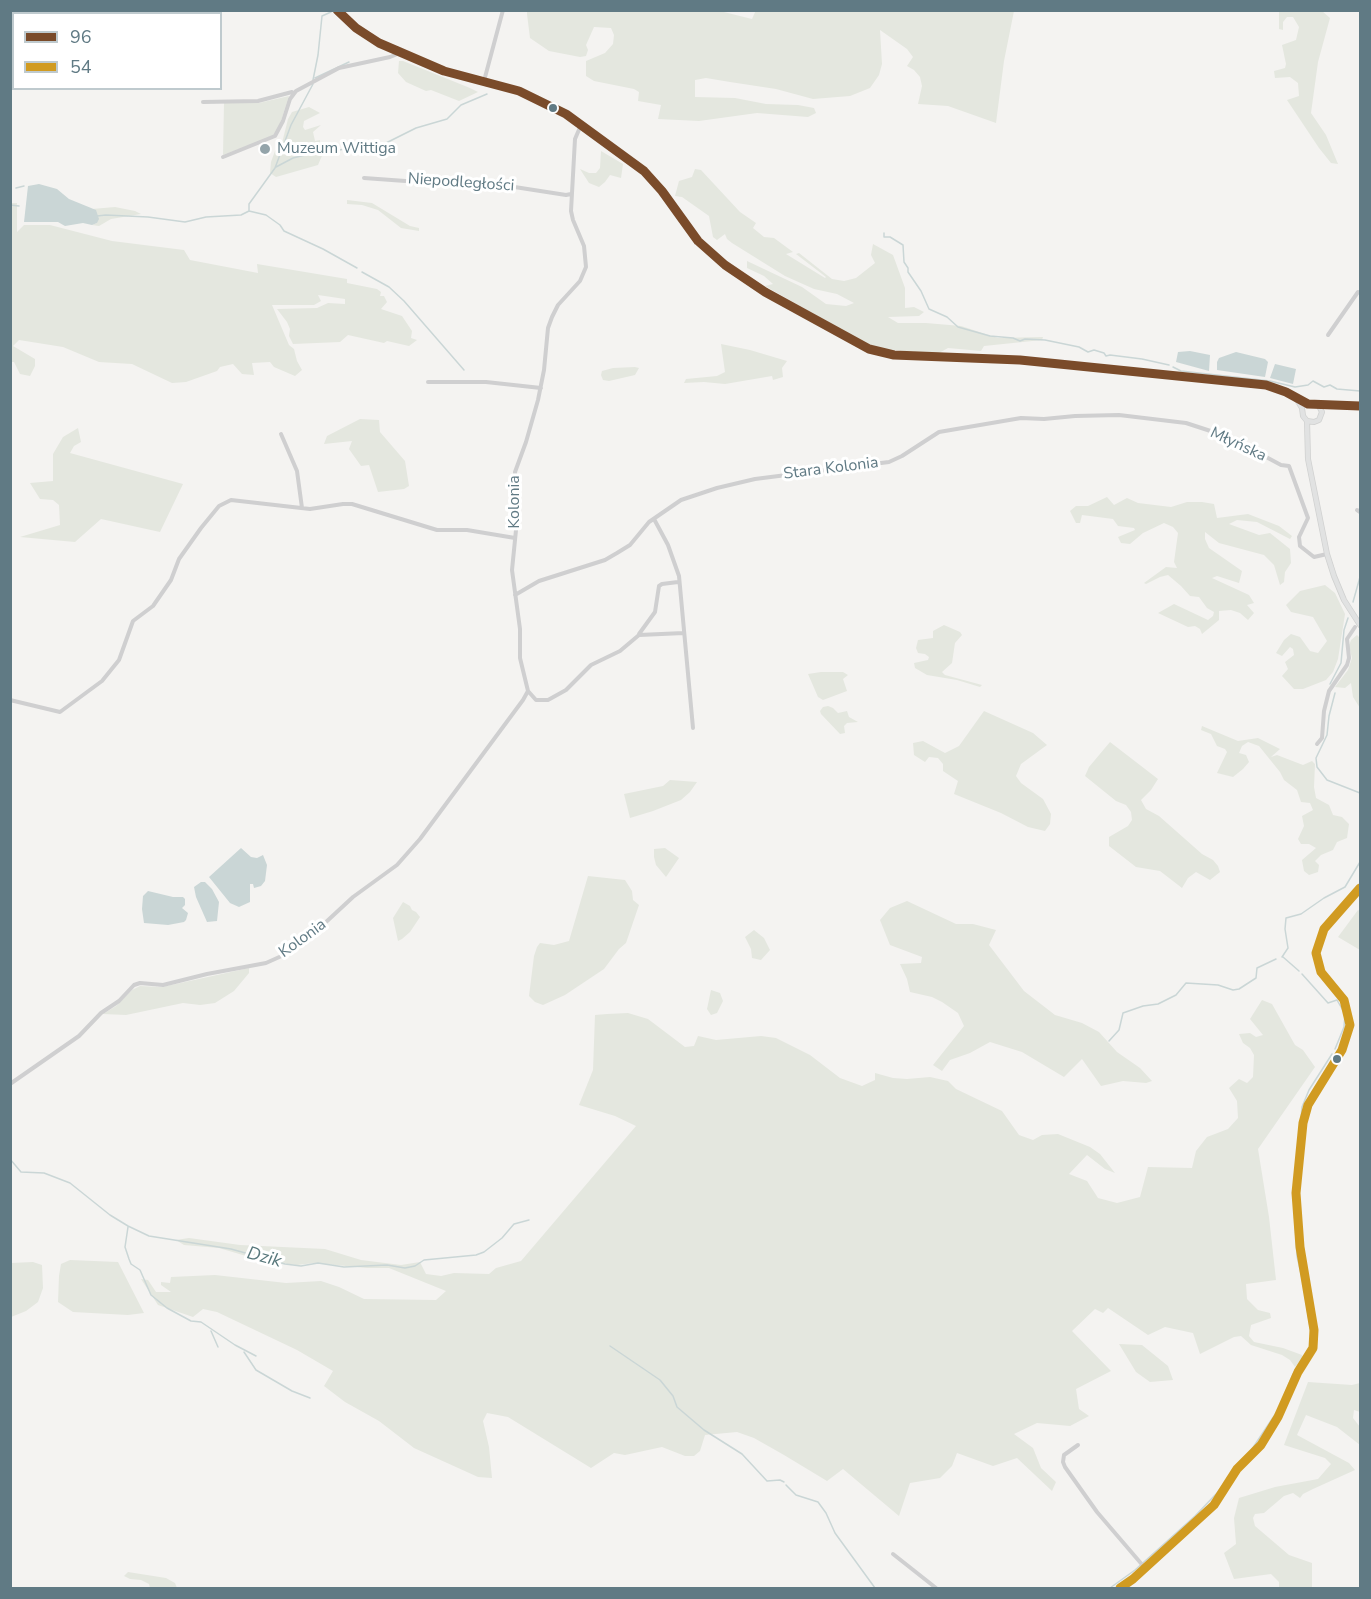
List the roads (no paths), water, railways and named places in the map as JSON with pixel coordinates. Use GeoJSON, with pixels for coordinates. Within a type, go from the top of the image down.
{"type":"FeatureCollection","features":[{"type":"Feature","properties":{"kind":"main road"},"geometry":{"type":"LineString","coordinates":[[337,10],[364,34],[397,51],[444,71],[519,91],[546,103],[581,125],[644,171],[662,191],[698,241],[717,259],[765,292],[869,349],[894,356],[1020,360],[1266,385],[1286,392],[1308,404],[1315,403],[1320,406],[1322,412],[1319,420],[1314,423],[1308,434]]}},
{"type":"Feature","properties":{"kind":"main road"},"geometry":{"type":"LineString","coordinates":[[1296,398],[1307,421],[1308,459],[1327,554],[1344,600],[1358,626]]}},
{"type":"Feature","properties":{"kind":"main road"},"geometry":{"type":"LineString","coordinates":[[1303,410],[1308,404]]}},
{"type":"Feature","properties":{"kind":"main road"},"geometry":{"type":"LineString","coordinates":[[1307,421],[1314,423]]}},
{"type":"Feature","properties":{"kind":"main road"},"geometry":{"type":"LineString","coordinates":[[1120,1588],[1214,1505],[1232,1475],[1261,1445],[1278,1417],[1298,1372],[1313,1348],[1314,1330],[1299,1247],[1296,1193],[1303,1123],[1308,1105],[1342,1050],[1350,1025],[1345,1003],[1321,972],[1316,953],[1324,929],[1360,888]]}},
{"type":"Feature","properties":{"kind":"street"},"geometry":{"type":"LineString","coordinates":[[484,81],[503,10]]}},
{"type":"Feature","properties":{"kind":"street"},"geometry":{"type":"LineString","coordinates":[[203,102],[258,101],[296,91],[339,68],[390,57],[397,51]]}},
{"type":"Feature","properties":{"kind":"street"},"geometry":{"type":"LineString","coordinates":[[223,157],[275,136],[290,99],[296,91]]}},
{"type":"Feature","properties":{"kind":"street"},"geometry":{"type":"LineString","coordinates":[[571,194],[575,139],[581,125]]}},
{"type":"Feature","properties":{"kind":"street","name":"Niepodległości"},"geometry":{"type":"LineString","coordinates":[[364,178],[433,183],[476,181],[571,194]]}},
{"type":"Feature","properties":{"kind":"street","name":"Kolonia"},"geometry":{"type":"LineString","coordinates":[[571,194],[573,220],[584,246],[586,267],[580,281],[558,304],[552,317],[540,388],[529,434],[515,471],[518,510],[512,570],[520,629],[520,658],[528,691],[536,700],[548,700],[555,697],[566,690],[591,665],[620,651],[639,635]]}},
{"type":"Feature","properties":{"kind":"street"},"geometry":{"type":"LineString","coordinates":[[1328,335],[1358,292]]}},
{"type":"Feature","properties":{"kind":"street"},"geometry":{"type":"LineString","coordinates":[[428,382],[486,382],[540,388]]}},
{"type":"Feature","properties":{"kind":"street"},"geometry":{"type":"LineString","coordinates":[[1322,412],[1336,404]]}},
{"type":"Feature","properties":{"kind":"street"},"geometry":{"type":"LineString","coordinates":[[1320,406],[1336,404],[1360,406]]}},
{"type":"Feature","properties":{"kind":"street","name":"Stara Kolonia"},"geometry":{"type":"LineString","coordinates":[[515,596],[539,581],[605,560],[630,545],[644,526],[681,500],[727,486],[786,474],[889,462],[912,451],[931,436],[951,429],[1021,418],[1052,419],[1119,415],[1186,423]]}},
{"type":"Feature","properties":{"kind":"street","name":"Młyńska"},"geometry":{"type":"LineString","coordinates":[[1186,423],[1229,437],[1281,465],[1289,466],[1308,518],[1299,537],[1299,543],[1314,557],[1327,554]]}},
{"type":"Feature","properties":{"kind":"street"},"geometry":{"type":"LineString","coordinates":[[280,434],[297,471],[302,508]]}},
{"type":"Feature","properties":{"kind":"street"},"geometry":{"type":"LineString","coordinates":[[10,700],[60,712],[102,681],[116,666],[133,621],[153,606],[171,580],[179,559],[219,506],[231,500],[302,508],[352,504],[437,530],[467,530],[515,538]]}},
{"type":"Feature","properties":{"kind":"street"},"geometry":{"type":"LineString","coordinates":[[654,519],[668,545],[679,576],[693,728]]}},
{"type":"Feature","properties":{"kind":"street"},"geometry":{"type":"LineString","coordinates":[[639,635],[655,612],[658,586],[678,582]]}},
{"type":"Feature","properties":{"kind":"street"},"geometry":{"type":"LineString","coordinates":[[1317,744],[1322,738],[1324,711],[1329,691],[1349,658],[1347,639],[1358,626]]}},
{"type":"Feature","properties":{"kind":"street"},"geometry":{"type":"LineString","coordinates":[[639,635],[684,633]]}},
{"type":"Feature","properties":{"kind":"street","name":"Kolonia"},"geometry":{"type":"LineString","coordinates":[[10,1084],[79,1036],[101,1012],[120,1001],[134,985],[163,985],[266,963],[286,954],[312,935],[353,897],[397,865],[420,839],[528,691]]}},
{"type":"Feature","properties":{"kind":"street"},"geometry":{"type":"LineString","coordinates":[[1078,1445],[1064,1455],[1065,1467],[1097,1512],[1143,1566]]}},
{"type":"Feature","properties":{"kind":"street"},"geometry":{"type":"LineString","coordinates":[[893,1554],[936,1588]]}},
{"type":"Feature","properties":{"kind":"waterway"},"geometry":{"type":"LineString","coordinates":[[313,80],[322,16],[331,12]]}},
{"type":"Feature","properties":{"kind":"waterway"},"geometry":{"type":"LineString","coordinates":[[315,78],[349,62]]}},
{"type":"Feature","properties":{"kind":"waterway"},"geometry":{"type":"LineString","coordinates":[[97,216],[148,217],[185,222],[206,217],[241,215],[249,211],[249,204],[275,168],[291,125],[313,84]]}},
{"type":"Feature","properties":{"kind":"waterway"},"geometry":{"type":"LineString","coordinates":[[276,167],[293,158],[305,155],[386,143],[416,128],[447,119],[461,105],[487,94]]}},
{"type":"Feature","properties":{"kind":"waterway"},"geometry":{"type":"LineString","coordinates":[[16,188],[24,186]]}},
{"type":"Feature","properties":{"kind":"waterway"},"geometry":{"type":"LineString","coordinates":[[10,205],[19,206]]}},
{"type":"Feature","properties":{"kind":"waterway"},"geometry":{"type":"LineString","coordinates":[[249,211],[266,215],[280,225],[284,231],[357,268]]}},
{"type":"Feature","properties":{"kind":"waterway"},"geometry":{"type":"LineString","coordinates":[[884,233],[884,237],[890,237],[903,245],[904,262],[908,272],[921,291],[929,309],[947,317],[958,327],[990,336],[1013,338],[1020,341],[1045,340],[1079,347],[1088,352],[1094,350],[1106,356],[1142,359],[1169,365]]}},
{"type":"Feature","properties":{"kind":"waterway"},"geometry":{"type":"LineString","coordinates":[[362,272],[389,287],[404,301],[464,370]]}},
{"type":"Feature","properties":{"kind":"waterway"},"geometry":{"type":"LineString","coordinates":[[1173,367],[1181,371],[1270,381],[1295,387],[1308,385],[1313,381],[1324,387],[1330,385],[1337,389],[1360,391]]}},
{"type":"Feature","properties":{"kind":"waterway"},"geometry":{"type":"LineString","coordinates":[[1353,602],[1360,577]]}},
{"type":"Feature","properties":{"kind":"waterway"},"geometry":{"type":"LineString","coordinates":[[1330,684],[1341,663],[1344,630],[1348,618]]}},
{"type":"Feature","properties":{"kind":"waterway"},"geometry":{"type":"LineString","coordinates":[[1335,693],[1327,735],[1316,758],[1317,767],[1327,780],[1360,793]]}},
{"type":"Feature","properties":{"kind":"waterway"},"geometry":{"type":"LineString","coordinates":[[1282,957],[1288,948],[1286,918],[1301,914],[1345,887],[1360,862]]}},
{"type":"Feature","properties":{"kind":"waterway"},"geometry":{"type":"LineString","coordinates":[[1283,957],[1299,971]]}},
{"type":"Feature","properties":{"kind":"waterway"},"geometry":{"type":"LineString","coordinates":[[1109,1041],[1119,1030],[1123,1013],[1158,1004],[1176,995],[1186,983],[1239,989],[1256,978],[1257,968],[1276,959]]}},
{"type":"Feature","properties":{"kind":"waterway"},"geometry":{"type":"LineString","coordinates":[[1302,974],[1328,1003],[1337,1000],[1345,1014],[1344,1027],[1335,1049]]}},
{"type":"Feature","properties":{"kind":"waterway"},"geometry":{"type":"LineString","coordinates":[[1297,1164],[1302,1107],[1309,1090],[1332,1054]]}},
{"type":"Feature","properties":{"kind":"waterway","name":"Dzik"},"geometry":{"type":"LineString","coordinates":[[10,1159],[21,1172],[44,1173],[70,1183],[110,1215],[149,1236],[231,1249],[285,1264],[301,1266],[318,1263],[344,1267],[387,1265],[405,1268],[415,1266],[424,1260],[476,1255],[484,1252],[502,1238],[514,1224],[529,1220]]}},
{"type":"Feature","properties":{"kind":"waterway"},"geometry":{"type":"LineString","coordinates":[[1248,1455],[1278,1410],[1293,1374],[1310,1347],[1311,1334],[1297,1256],[1293,1191],[1296,1172]]}},
{"type":"Feature","properties":{"kind":"waterway"},"geometry":{"type":"LineString","coordinates":[[128,1227],[125,1247],[129,1259],[131,1264],[140,1270],[151,1295],[167,1308],[191,1321],[201,1322],[256,1356]]}},
{"type":"Feature","properties":{"kind":"waterway"},"geometry":{"type":"LineString","coordinates":[[211,1331],[218,1347]]}},
{"type":"Feature","properties":{"kind":"waterway"},"geometry":{"type":"LineString","coordinates":[[610,1346],[660,1380],[673,1396],[677,1407],[704,1430],[742,1454],[767,1481],[784,1482]]}},
{"type":"Feature","properties":{"kind":"waterway"},"geometry":{"type":"LineString","coordinates":[[244,1352],[256,1370],[292,1391],[310,1398]]}},
{"type":"Feature","properties":{"kind":"waterway"},"geometry":{"type":"LineString","coordinates":[[1110,1588],[1135,1570],[1195,1516],[1231,1474]]}},
{"type":"Feature","properties":{"kind":"waterway"},"geometry":{"type":"LineString","coordinates":[[786,1485],[796,1495],[818,1502],[835,1533],[875,1588]]}},
{"type":"Feature","properties":{"kind":"place","name":"Muzeum Wittiga"},"geometry":{"type":"Point","coordinates":[265,149]}}]}
